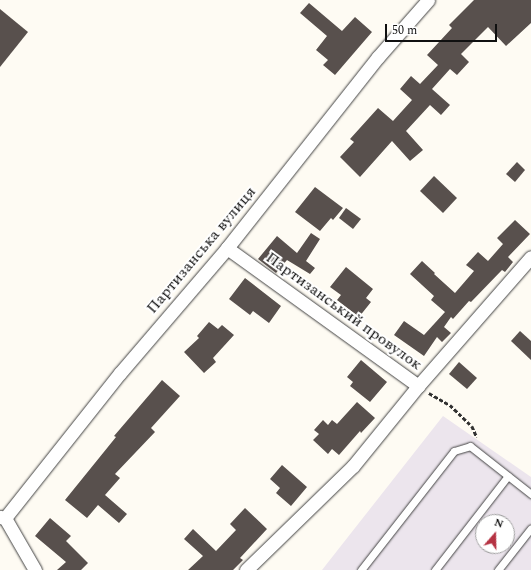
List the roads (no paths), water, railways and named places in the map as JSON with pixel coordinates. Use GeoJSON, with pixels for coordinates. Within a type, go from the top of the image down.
{"type":"FeatureCollection","features":[{"type":"Feature","properties":{"kind":"street","name":"Партизанська вулиця"},"geometry":{"type":"LineString","coordinates":[[2,519],[120,373],[226,248],[378,57],[428,0]]}},
{"type":"Feature","properties":{"kind":"street","name":"Партизанський провулок"},"geometry":{"type":"LineString","coordinates":[[226,248],[418,386],[531,256]]}},
{"type":"Feature","properties":{"kind":"street"},"geometry":{"type":"LineString","coordinates":[[246,570],[353,466],[418,386]]}},
{"type":"Feature","properties":{"kind":"street"},"geometry":{"type":"LineString","coordinates":[[2,519],[35,570]]}},
{"type":"Feature","properties":{"kind":"lane"},"geometry":{"type":"LineString","coordinates":[[361,570],[454,451],[470,446],[531,494]]}},
{"type":"Feature","properties":{"kind":"lane"},"geometry":{"type":"LineString","coordinates":[[435,570],[508,476]]}},
{"type":"Feature","properties":{"kind":"lane"},"geometry":{"type":"LineString","coordinates":[[498,570],[531,528]]}}]}
